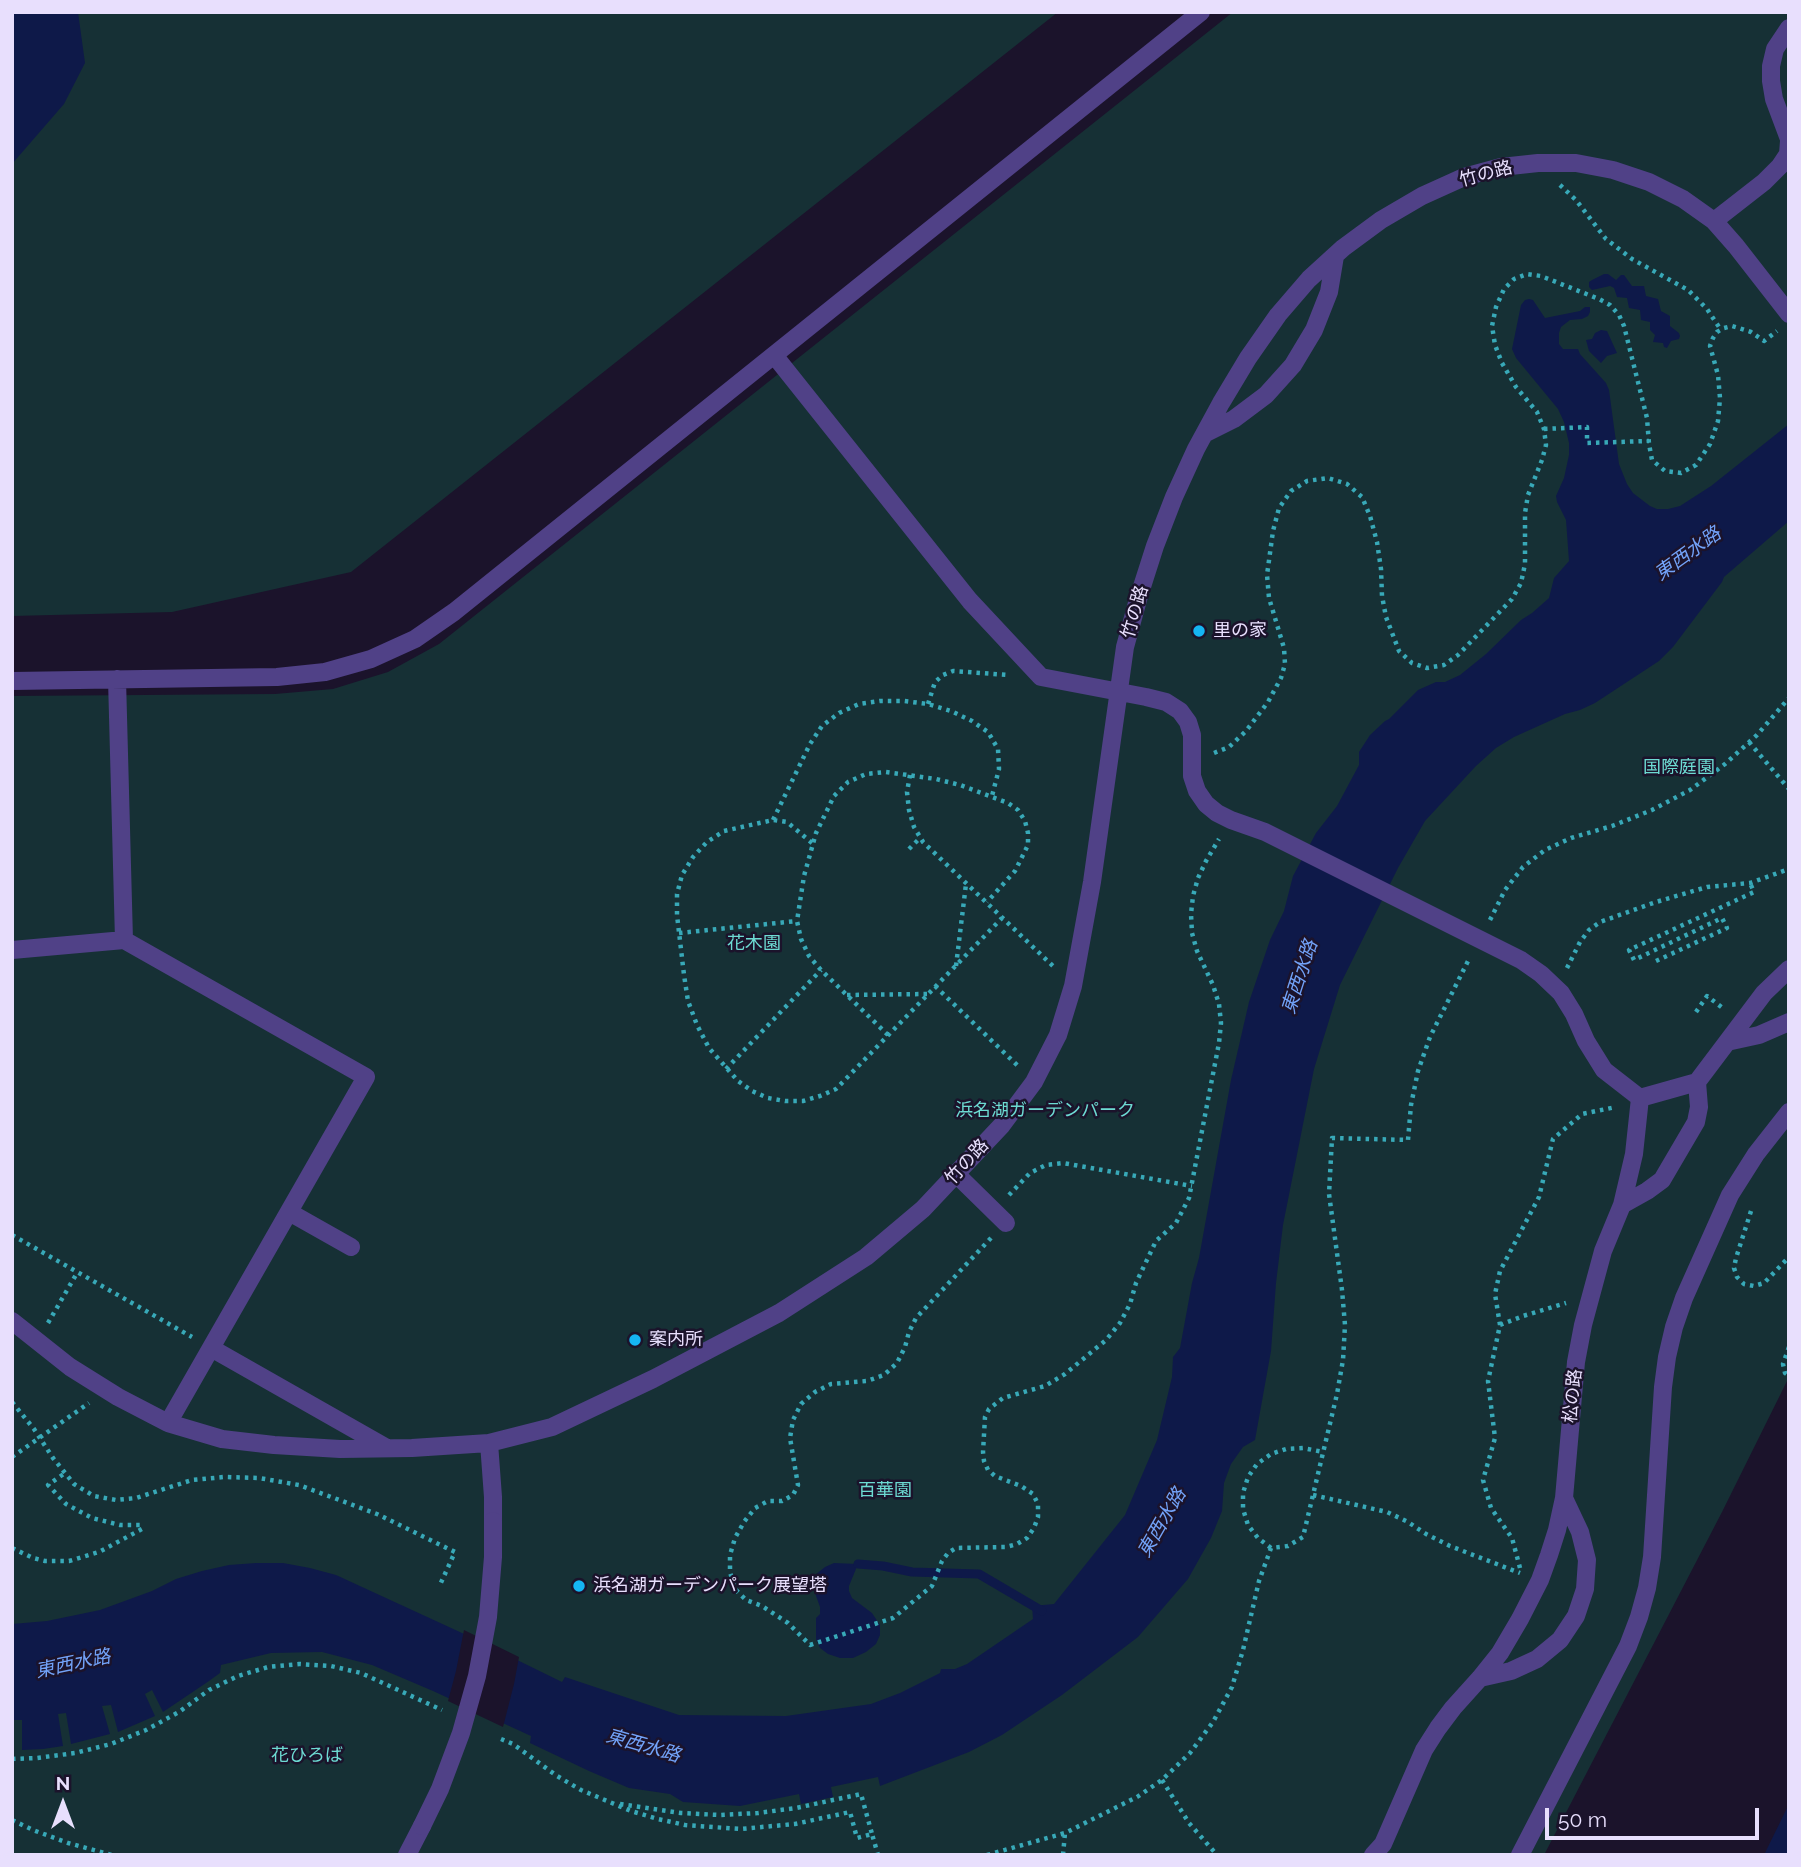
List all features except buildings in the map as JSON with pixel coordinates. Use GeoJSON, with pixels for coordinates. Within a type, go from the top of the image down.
{"type":"FeatureCollection","features":[{"type":"Feature","properties":{"kind":"lane"},"geometry":{"type":"LineString","coordinates":[[12,681],[277,677],[325,672],[371,659],[415,639],[454,612],[1201,12]]}},
{"type":"Feature","properties":{"kind":"lane"},"geometry":{"type":"LineString","coordinates":[[1714,221],[1764,182],[1780,166],[1788,153],[1789,140],[1774,99],[1771,66],[1775,49],[1789,28]]}},
{"type":"Feature","properties":{"kind":"lane","name":"竹の路"},"geometry":{"type":"LineString","coordinates":[[12,1321],[70,1367],[168,1423],[222,1439],[274,1446],[341,1449],[489,1443],[552,1427],[653,1379],[779,1313],[866,1256],[923,1209],[1002,1125],[1034,1082],[1058,1035],[1073,986],[1092,882],[1125,648],[1155,546],[1174,497],[1205,433],[1248,358],[1278,314],[1309,279],[1381,220],[1422,196],[1464,177],[1501,167],[1576,163],[1613,170],[1649,182],[1683,199],[1714,221],[1736,246],[1784,321]]}},
{"type":"Feature","properties":{"kind":"lane"},"geometry":{"type":"LineString","coordinates":[[1205,433],[1234,419],[1266,395],[1293,365],[1314,330],[1329,292],[1335,256]]}},
{"type":"Feature","properties":{"kind":"lane"},"geometry":{"type":"LineString","coordinates":[[774,355],[970,601],[1041,677],[1166,702],[1180,711],[1188,722],[1192,735],[1192,776],[1197,792],[1206,804],[1231,820],[1265,832],[1521,960],[1561,993],[1604,1070],[1640,1098],[1697,1082],[1764,993],[1789,969]]}},
{"type":"Feature","properties":{"kind":"lane"},"geometry":{"type":"LineString","coordinates":[[117,679],[124,940]]}},
{"type":"Feature","properties":{"kind":"lane"},"geometry":{"type":"LineString","coordinates":[[12,950],[124,940],[366,1077],[168,1423]]}},
{"type":"Feature","properties":{"kind":"lane"},"geometry":{"type":"LineString","coordinates":[[1727,1042],[1759,1035],[1789,1022]]}},
{"type":"Feature","properties":{"kind":"lane"},"geometry":{"type":"LineString","coordinates":[[1622,1205],[1662,1180],[1696,1122],[1699,1107],[1697,1082]]}},
{"type":"Feature","properties":{"kind":"lane","name":"松の路"},"geometry":{"type":"LineString","coordinates":[[1380,1851],[1424,1751],[1445,1718],[1500,1653],[1540,1580],[1557,1530],[1564,1498],[1576,1362],[1587,1308],[1603,1251],[1622,1205],[1634,1154],[1640,1098]]}},
{"type":"Feature","properties":{"kind":"lane"},"geometry":{"type":"LineString","coordinates":[[1520,1855],[1628,1646],[1639,1617],[1652,1557],[1667,1357],[1684,1298],[1734,1189],[1756,1154],[1789,1112]]}},
{"type":"Feature","properties":{"kind":"lane"},"geometry":{"type":"LineString","coordinates":[[956,1174],[1000,1217]]}},
{"type":"Feature","properties":{"kind":"lane"},"geometry":{"type":"LineString","coordinates":[[289,1212],[351,1247]]}},
{"type":"Feature","properties":{"kind":"lane"},"geometry":{"type":"LineString","coordinates":[[211,1348],[387,1448]]}},
{"type":"Feature","properties":{"kind":"lane"},"geometry":{"type":"LineString","coordinates":[[407,1855],[440,1789],[461,1734],[477,1676],[488,1617],[493,1557],[493,1497],[489,1443]]}},
{"type":"Feature","properties":{"kind":"lane"},"geometry":{"type":"LineString","coordinates":[[1480,1678],[1511,1671],[1537,1659],[1560,1640],[1576,1616],[1585,1589],[1587,1560],[1580,1532],[1564,1498]]}},
{"type":"Feature","properties":{"kind":"path"},"geometry":{"type":"LineString","coordinates":[[1560,185],[1576,200],[1606,239],[1632,259],[1688,290],[1707,309],[1721,330]]}},
{"type":"Feature","properties":{"kind":"path"},"geometry":{"type":"LineString","coordinates":[[1192,755],[1212,754],[1229,747],[1246,731],[1268,702],[1281,678],[1285,664],[1284,648],[1269,598],[1267,575],[1279,508],[1291,491],[1307,481],[1328,478],[1347,484],[1362,497],[1377,542],[1386,617],[1399,651],[1412,663],[1427,668],[1444,665],[1458,655],[1512,599],[1521,583],[1525,564],[1525,513],[1528,495],[1546,445],[1544,429],[1537,412],[1516,387],[1494,345],[1492,326],[1496,307],[1504,289],[1514,279],[1527,274],[1541,276],[1600,299],[1619,314],[1647,418],[1648,441],[1653,460],[1665,471],[1681,473],[1696,465],[1710,444],[1718,421],[1720,398],[1718,376],[1710,346],[1713,338],[1724,328],[1732,326],[1751,332],[1764,341],[1784,321]]}},
{"type":"Feature","properties":{"kind":"path"},"geometry":{"type":"LineString","coordinates":[[1544,429],[1587,427],[1587,443],[1648,441]]}},
{"type":"Feature","properties":{"kind":"path"},"geometry":{"type":"LineString","coordinates":[[928,704],[935,682],[953,671],[1041,677]]}},
{"type":"Feature","properties":{"kind":"path"},"geometry":{"type":"LineString","coordinates":[[1323,1452],[1303,1448],[1286,1449],[1271,1454],[1258,1464],[1248,1477],[1243,1493],[1243,1509],[1248,1525],[1258,1538],[1271,1548],[1288,1546],[1303,1536],[1323,1452],[1343,1360],[1345,1325],[1329,1194],[1332,1138],[1408,1140],[1418,1070],[1430,1037],[1506,890],[1523,867],[1545,850],[1571,838],[1653,810],[1690,790],[1725,764],[1757,735],[1789,698]]}},
{"type":"Feature","properties":{"kind":"path"},"geometry":{"type":"LineString","coordinates":[[773,820],[810,744],[822,726],[839,713],[859,704],[880,701],[928,704],[951,711],[988,732],[998,750],[999,769],[992,796]]}},
{"type":"Feature","properties":{"kind":"path"},"geometry":{"type":"LineString","coordinates":[[1749,742],[1789,789]]}},
{"type":"Feature","properties":{"kind":"path"},"geometry":{"type":"LineString","coordinates":[[888,1035],[821,970],[809,956],[801,939],[797,921],[804,876],[812,843],[834,796],[849,782],[866,775],[886,772],[960,785],[1008,803],[1018,810],[1025,821],[1028,845],[1015,871],[986,902]]}},
{"type":"Feature","properties":{"kind":"path"},"geometry":{"type":"LineString","coordinates":[[911,775],[907,792],[909,810],[914,827],[923,842],[1073,986]]}},
{"type":"Feature","properties":{"kind":"path"},"geometry":{"type":"LineString","coordinates":[[812,843],[787,822],[773,820],[724,831],[707,842],[692,857],[682,875],[677,894],[684,975],[692,1013],[709,1048],[726,1069],[752,1091],[768,1098],[803,1101],[836,1089],[1002,918]]}},
{"type":"Feature","properties":{"kind":"path"},"geometry":{"type":"LineString","coordinates":[[1192,1186],[1063,1163],[1030,1173],[1000,1217],[916,1318],[897,1363],[884,1375],[867,1381],[831,1384],[815,1392],[801,1404],[793,1420],[790,1438],[798,1485],[793,1495],[782,1501],[768,1501],[755,1508],[744,1522],[730,1555],[730,1572],[735,1588],[746,1600],[762,1606],[788,1622],[810,1645],[893,1618],[932,1586],[948,1553],[956,1548],[1006,1547],[1027,1538],[1034,1528],[1038,1517],[1038,1504],[1033,1494],[996,1476],[984,1461],[985,1417],[989,1409],[1003,1398],[1045,1386],[1065,1374],[1106,1340],[1120,1323],[1130,1304],[1136,1283],[1156,1241],[1176,1223],[1189,1198],[1192,1186],[1219,1043],[1221,1023],[1213,985],[1197,951],[1192,933],[1191,914],[1198,878],[1231,820]]}},
{"type":"Feature","properties":{"kind":"path"},"geometry":{"type":"LineString","coordinates":[[909,849],[921,837]]}},
{"type":"Feature","properties":{"kind":"path"},"geometry":{"type":"LineString","coordinates":[[1556,989],[1580,942],[1588,930],[1600,922],[1707,887],[1749,883],[1789,869]]}},
{"type":"Feature","properties":{"kind":"path"},"geometry":{"type":"LineString","coordinates":[[956,966],[966,883]]}},
{"type":"Feature","properties":{"kind":"path"},"geometry":{"type":"LineString","coordinates":[[1656,961],[1727,928],[1722,918],[1634,960],[1629,950],[1754,892],[1749,883]]}},
{"type":"Feature","properties":{"kind":"path"},"geometry":{"type":"LineString","coordinates":[[679,933],[797,921]]}},
{"type":"Feature","properties":{"kind":"path"},"geometry":{"type":"LineString","coordinates":[[726,1069],[821,970]]}},
{"type":"Feature","properties":{"kind":"path"},"geometry":{"type":"LineString","coordinates":[[935,986],[1034,1082]]}},
{"type":"Feature","properties":{"kind":"path"},"geometry":{"type":"LineString","coordinates":[[846,995],[928,993]]}},
{"type":"Feature","properties":{"kind":"path"},"geometry":{"type":"LineString","coordinates":[[1696,1012],[1707,996],[1730,1013]]}},
{"type":"Feature","properties":{"kind":"path"},"geometry":{"type":"LineString","coordinates":[[1521,1573],[1512,1538],[1491,1508],[1483,1480],[1495,1438],[1488,1381],[1500,1325],[1495,1294],[1500,1271],[1539,1197],[1553,1139],[1582,1114],[1608,1110],[1640,1098]]}},
{"type":"Feature","properties":{"kind":"path"},"geometry":{"type":"LineString","coordinates":[[1734,1189],[1754,1200],[1736,1258],[1734,1268],[1737,1277],[1744,1284],[1754,1286],[1764,1283],[1789,1257]]}},
{"type":"Feature","properties":{"kind":"path"},"geometry":{"type":"LineString","coordinates":[[12,1236],[211,1348]]}},
{"type":"Feature","properties":{"kind":"path"},"geometry":{"type":"LineString","coordinates":[[37,1342],[77,1273]]}},
{"type":"Feature","properties":{"kind":"path"},"geometry":{"type":"LineString","coordinates":[[1500,1325],[1563,1303],[1587,1308]]}},
{"type":"Feature","properties":{"kind":"path"},"geometry":{"type":"LineString","coordinates":[[1789,1347],[1783,1364],[1785,1373],[1789,1376]]}},
{"type":"Feature","properties":{"kind":"path"},"geometry":{"type":"LineString","coordinates":[[12,1457],[107,1390]]}},
{"type":"Feature","properties":{"kind":"path"},"geometry":{"type":"LineString","coordinates":[[12,1402],[74,1484],[94,1496],[116,1500],[136,1498],[192,1480],[224,1477],[259,1478],[299,1485],[377,1514],[455,1552],[439,1587]]}},
{"type":"Feature","properties":{"kind":"path"},"geometry":{"type":"LineString","coordinates":[[12,1548],[45,1561],[69,1561],[99,1552],[142,1529],[140,1525],[120,1525],[92,1518],[66,1504],[48,1485],[65,1473]]}},
{"type":"Feature","properties":{"kind":"path"},"geometry":{"type":"LineString","coordinates":[[1313,1494],[1387,1513],[1451,1546],[1540,1580]]}},
{"type":"Feature","properties":{"kind":"path"},"geometry":{"type":"LineString","coordinates":[[988,1855],[1065,1833],[1137,1797],[1162,1780],[1190,1753],[1213,1722],[1232,1687],[1259,1581],[1271,1548]]}},
{"type":"Feature","properties":{"kind":"path"},"geometry":{"type":"LineString","coordinates":[[12,1759],[37,1759],[111,1744],[146,1730],[179,1712],[209,1690],[237,1676],[268,1667],[299,1664],[331,1666],[361,1674],[442,1710]]}},
{"type":"Feature","properties":{"kind":"path"},"geometry":{"type":"LineString","coordinates":[[502,1739],[557,1776],[606,1801],[631,1811],[685,1825],[740,1829],[796,1824],[850,1812],[858,1838],[872,1834]]}},
{"type":"Feature","properties":{"kind":"path"},"geometry":{"type":"LineString","coordinates":[[1162,1780],[1189,1823],[1217,1855]]}},
{"type":"Feature","properties":{"kind":"path"},"geometry":{"type":"LineString","coordinates":[[606,1801],[643,1809],[720,1815],[796,1808],[861,1794],[878,1855]]}},
{"type":"Feature","properties":{"kind":"path"},"geometry":{"type":"LineString","coordinates":[[12,1820],[68,1843],[112,1855]]}},
{"type":"Feature","properties":{"kind":"path"},"geometry":{"type":"LineString","coordinates":[[1063,1855],[1065,1833]]}},
{"type":"Feature","properties":{"kind":"green space"},"geometry":{"type":"Polygon","coordinates":[[[12,12],[1058,12],[351,572],[172,612],[12,616],[12,12]]]}},
{"type":"Feature","properties":{"kind":"green space","name":"浜名湖ガーデンパーク"},"geometry":{"type":"Polygon","coordinates":[[[1233,12],[1789,12],[1789,1377],[1544,1855],[12,1855],[12,696],[275,694],[333,689],[388,672],[439,644],[1233,12]]]}},
{"type":"Feature","properties":{"kind":"water"},"geometry":{"type":"Polygon","coordinates":[[[12,12],[78,12],[85,63],[64,104],[12,164],[12,12]]]}},
{"type":"Feature","properties":{"kind":"water"},"geometry":{"type":"Polygon","coordinates":[[[1604,274],[1616,280],[1624,275],[1632,286],[1644,286],[1646,296],[1658,299],[1661,311],[1670,316],[1670,326],[1679,333],[1679,339],[1671,341],[1667,348],[1663,343],[1653,342],[1655,335],[1650,330],[1650,322],[1641,320],[1640,310],[1629,308],[1627,298],[1617,297],[1614,288],[1610,286],[1592,290],[1589,282],[1604,274]]]}},
{"type":"Feature","properties":{"kind":"water","name":"東西水路"},"geometry":{"type":"Polygon","coordinates":[[[1529,299],[1533,300],[1545,318],[1590,307],[1588,316],[1570,320],[1561,327],[1559,344],[1563,349],[1578,349],[1606,383],[1619,464],[1633,493],[1657,509],[1680,506],[1711,486],[1789,424],[1789,521],[1724,577],[1673,647],[1659,661],[1595,703],[1514,737],[1496,748],[1425,821],[1398,868],[1340,985],[1314,1069],[1283,1225],[1271,1351],[1255,1440],[1243,1447],[1231,1464],[1224,1483],[1222,1511],[1211,1538],[1188,1579],[1138,1637],[1062,1695],[1002,1735],[969,1752],[880,1786],[878,1777],[831,1787],[833,1797],[801,1804],[799,1794],[740,1806],[683,1802],[670,1794],[629,1788],[530,1743],[531,1736],[433,1691],[372,1665],[322,1652],[271,1653],[221,1665],[220,1673],[163,1712],[152,1690],[145,1694],[155,1716],[118,1732],[111,1705],[102,1706],[110,1734],[71,1744],[66,1713],[58,1714],[63,1746],[22,1750],[22,1720],[13,1720],[12,1750],[12,1624],[47,1621],[100,1610],[176,1579],[229,1565],[283,1563],[336,1575],[562,1682],[565,1677],[679,1715],[786,1716],[871,1704],[940,1673],[941,1669],[955,1669],[967,1664],[1033,1619],[1032,1606],[1054,1604],[1125,1515],[1157,1440],[1172,1377],[1173,1357],[1180,1348],[1199,1258],[1231,1080],[1249,1002],[1270,940],[1284,911],[1293,876],[1316,833],[1337,806],[1359,765],[1359,752],[1370,735],[1418,690],[1460,675],[1486,654],[1521,620],[1549,598],[1554,578],[1569,561],[1566,520],[1556,496],[1564,478],[1569,455],[1564,422],[1558,409],[1516,358],[1512,349],[1521,305],[1529,299]]]}},
{"type":"Feature","properties":{"kind":"water"},"geometry":{"type":"Polygon","coordinates":[[[1607,331],[1617,353],[1607,356],[1601,363],[1589,351],[1586,340],[1592,339],[1595,333],[1607,331]]]}},
{"type":"Feature","properties":{"kind":"water"},"geometry":{"type":"Polygon","coordinates":[[[834,1563],[858,1564],[849,1591],[852,1598],[872,1613],[880,1625],[876,1644],[853,1658],[828,1654],[820,1648],[816,1639],[816,1618],[820,1614],[820,1607],[810,1579],[834,1563]]]}},
{"type":"Feature","properties":{"kind":"water"},"geometry":{"type":"Polygon","coordinates":[[[1789,1804],[1789,1855],[1764,1855],[1789,1804]]]}},
{"type":"Feature","properties":{"kind":"pier"},"geometry":{"type":"Polygon","coordinates":[[[464,1630],[519,1657],[503,1727],[448,1701],[464,1630]]]}},
{"type":"Feature","properties":{"kind":"waterway"},"geometry":{"type":"LineString","coordinates":[[858,1564],[912,1572],[979,1574],[1042,1611]]}},
{"type":"Feature","properties":{"kind":"place","name":"里の家"},"geometry":{"type":"Point","coordinates":[1199,631]}},
{"type":"Feature","properties":{"kind":"place","name":"案内所"},"geometry":{"type":"Point","coordinates":[635,1340]}},
{"type":"Feature","properties":{"kind":"place","name":"浜名湖ガーデンパーク展望塔"},"geometry":{"type":"Point","coordinates":[579,1586]}},
{"type":"Feature","properties":{"kind":"park label","name":"国際庭園"},"geometry":{"type":"Point","coordinates":[1679,768]}},
{"type":"Feature","properties":{"kind":"park label","name":"花木園"},"geometry":{"type":"Point","coordinates":[754,944]}},
{"type":"Feature","properties":{"kind":"park label","name":"百華園"},"geometry":{"type":"Point","coordinates":[885,1491]}},
{"type":"Feature","properties":{"kind":"park label","name":"花ひろば"},"geometry":{"type":"Point","coordinates":[307,1756]}}]}
